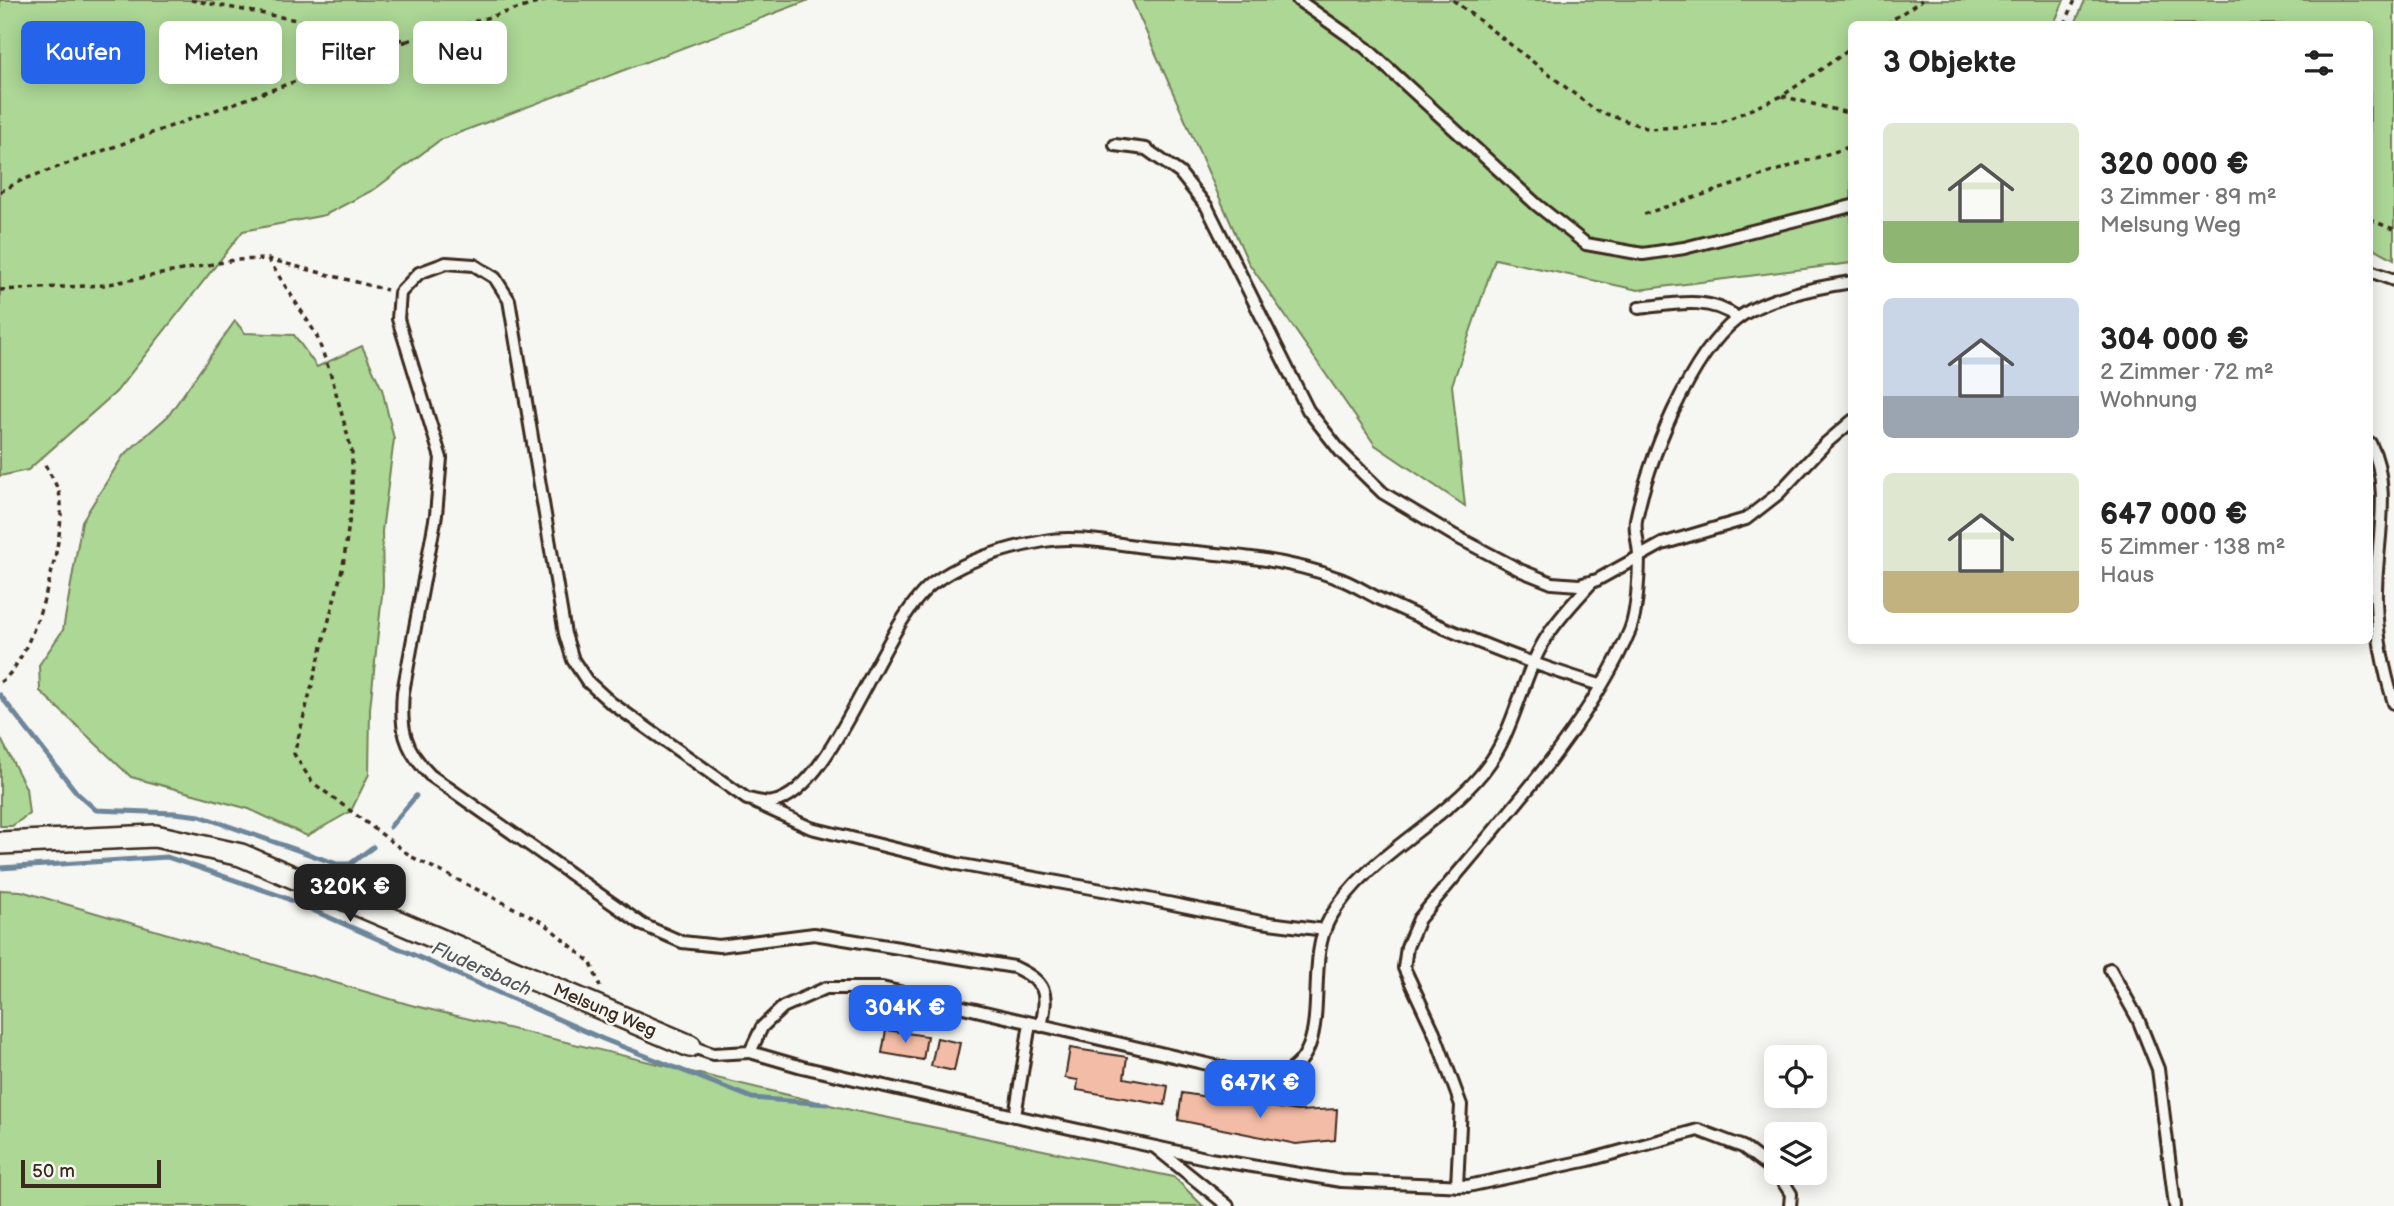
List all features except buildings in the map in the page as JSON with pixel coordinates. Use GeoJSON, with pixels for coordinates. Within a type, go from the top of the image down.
{"type":"FeatureCollection","features":[{"type":"Feature","properties":{"kind":"street","name":"Melsung Weg"},"geometry":{"type":"LineString","coordinates":[[0,843],[155,836],[241,855],[690,1046]]}},
{"type":"Feature","properties":{"kind":"lane"},"geometry":{"type":"LineString","coordinates":[[1298,0],[1366,48],[1537,205],[1586,244],[1643,254],[1684,248],[1848,207]]}},
{"type":"Feature","properties":{"kind":"lane"},"geometry":{"type":"LineString","coordinates":[[1115,145],[1146,149],[1180,173],[1207,207],[1308,410],[1341,452],[1382,493],[1522,571],[1552,583],[1579,584],[1593,581],[1639,556],[1685,536],[1746,519],[1778,495],[1825,444],[1848,424]]}},
{"type":"Feature","properties":{"kind":"lane"},"geometry":{"type":"LineString","coordinates":[[1015,1116],[1035,1024],[1046,1002],[1043,988],[1034,976],[1014,967],[814,934],[719,946],[682,942],[643,925],[430,775],[413,758],[401,713],[436,515],[441,458],[398,318],[400,293],[419,274],[446,263],[474,265],[495,278],[509,300],[565,634],[573,660],[587,681],[610,702],[747,799],[811,828],[857,841],[1022,877],[1119,893],[1261,922],[1325,930]]}},
{"type":"Feature","properties":{"kind":"lane"},"geometry":{"type":"LineString","coordinates":[[2373,272],[2394,281]]}},
{"type":"Feature","properties":{"kind":"lane"},"geometry":{"type":"LineString","coordinates":[[1457,1186],[1461,1105],[1434,1032],[1404,968],[1407,947],[1419,919],[1537,775],[1600,685],[1632,627],[1639,556],[1635,523],[1645,486],[1675,409],[1692,374],[1712,343],[1738,318],[1780,298],[1848,283]]}},
{"type":"Feature","properties":{"kind":"lane"},"geometry":{"type":"LineString","coordinates":[[387,290],[400,293]]}},
{"type":"Feature","properties":{"kind":"lane"},"geometry":{"type":"LineString","coordinates":[[1639,308],[1688,302],[1722,306],[1738,318]]}},
{"type":"Feature","properties":{"kind":"lane"},"geometry":{"type":"LineString","coordinates":[[2373,448],[2379,457],[2383,490],[2376,601],[2384,672],[2394,703]]}},
{"type":"Feature","properties":{"kind":"lane"},"geometry":{"type":"LineString","coordinates":[[747,799],[772,803],[793,794],[817,768],[903,620],[930,585],[968,562],[1047,540],[1204,553],[1284,564],[1338,578],[1382,601],[1533,665],[1600,685]]}},
{"type":"Feature","properties":{"kind":"lane"},"geometry":{"type":"LineString","coordinates":[[750,1052],[762,1027],[783,1007],[826,988],[882,988],[1271,1079],[1289,1075],[1301,1064],[1310,1047],[1319,943],[1330,918],[1375,866],[1467,789],[1484,770],[1502,743],[1546,638],[1593,581]]}},
{"type":"Feature","properties":{"kind":"lane"},"geometry":{"type":"LineString","coordinates":[[2110,969],[2138,1019],[2158,1069],[2175,1206]]}},
{"type":"Feature","properties":{"kind":"lane"},"geometry":{"type":"LineString","coordinates":[[690,1046],[713,1054],[750,1052],[802,1067],[1015,1116],[1153,1146],[1341,1181],[1468,1186],[1589,1160],[1698,1130],[1743,1147],[1764,1162]]}},
{"type":"Feature","properties":{"kind":"lane"},"geometry":{"type":"LineString","coordinates":[[1153,1146],[1228,1206]]}},
{"type":"Feature","properties":{"kind":"lane"},"geometry":{"type":"LineString","coordinates":[[1785,1185],[1791,1194],[1790,1206]]}},
{"type":"Feature","properties":{"kind":"path"},"geometry":{"type":"LineString","coordinates":[[191,0],[407,41]]}},
{"type":"Feature","properties":{"kind":"path"},"geometry":{"type":"LineString","coordinates":[[0,192],[22,180],[407,41],[548,0]]}},
{"type":"Feature","properties":{"kind":"path"},"geometry":{"type":"LineString","coordinates":[[1453,0],[1595,110],[1649,129],[1717,124],[1782,96],[1848,51]]}},
{"type":"Feature","properties":{"kind":"path"},"geometry":{"type":"LineString","coordinates":[[1890,21],[1922,0]]}},
{"type":"Feature","properties":{"kind":"path"},"geometry":{"type":"LineString","coordinates":[[2066,21],[2075,0]]}},
{"type":"Feature","properties":{"kind":"path"},"geometry":{"type":"LineString","coordinates":[[1782,96],[1848,113]]}},
{"type":"Feature","properties":{"kind":"path"},"geometry":{"type":"LineString","coordinates":[[1644,214],[1848,147]]}},
{"type":"Feature","properties":{"kind":"path"},"geometry":{"type":"LineString","coordinates":[[2373,221],[2394,229]]}},
{"type":"Feature","properties":{"kind":"path"},"geometry":{"type":"LineString","coordinates":[[0,289],[104,285],[234,260],[268,259],[387,290]]}},
{"type":"Feature","properties":{"kind":"path"},"geometry":{"type":"LineString","coordinates":[[268,259],[316,334],[332,378],[352,452],[352,501],[343,566],[294,754],[312,782],[412,857],[544,923],[591,963],[612,1015]]}},
{"type":"Feature","properties":{"kind":"path"},"geometry":{"type":"LineString","coordinates":[[0,682],[16,668],[34,630],[50,579],[61,499],[44,463]]}},
{"type":"Feature","properties":{"kind":"green space"},"geometry":{"type":"Polygon","coordinates":[[[0,0],[809,0],[440,140],[375,189],[325,215],[243,231],[116,392],[28,470],[0,476],[0,0]]]}},
{"type":"Feature","properties":{"kind":"green space"},"geometry":{"type":"Polygon","coordinates":[[[1132,0],[2064,0],[2055,21],[1848,21],[1848,263],[1638,290],[1495,259],[1452,385],[1465,506],[1375,445],[1248,262],[1132,0]]]}},
{"type":"Feature","properties":{"kind":"green space"},"geometry":{"type":"Polygon","coordinates":[[[2085,0],[2394,0],[2394,259],[2373,248],[2373,21],[2076,21],[2085,0]]]}},
{"type":"Feature","properties":{"kind":"green space"},"geometry":{"type":"Polygon","coordinates":[[[235,321],[245,333],[294,335],[317,367],[362,346],[382,389],[394,439],[382,531],[383,585],[370,709],[369,774],[351,811],[307,836],[249,809],[131,777],[40,691],[39,665],[63,630],[82,521],[123,456],[168,416],[235,321]]]}},
{"type":"Feature","properties":{"kind":"green space"},"geometry":{"type":"Polygon","coordinates":[[[0,737],[26,788],[29,814],[12,826],[0,826],[0,737]]]}},
{"type":"Feature","properties":{"kind":"green space"},"geometry":{"type":"Polygon","coordinates":[[[0,890],[21,891],[411,1005],[855,1111],[1174,1177],[1203,1206],[0,1206],[0,890]]]}},
{"type":"Feature","properties":{"kind":"waterway"},"geometry":{"type":"LineString","coordinates":[[0,695],[77,793],[96,810],[200,816],[337,864],[350,864],[373,847]]}},
{"type":"Feature","properties":{"kind":"waterway"},"geometry":{"type":"LineString","coordinates":[[390,827],[416,796]]}},
{"type":"Feature","properties":{"kind":"waterway","name":"Fludersbach"},"geometry":{"type":"LineString","coordinates":[[0,868],[167,857],[281,896],[603,1039],[752,1098],[827,1104]]}}]}
